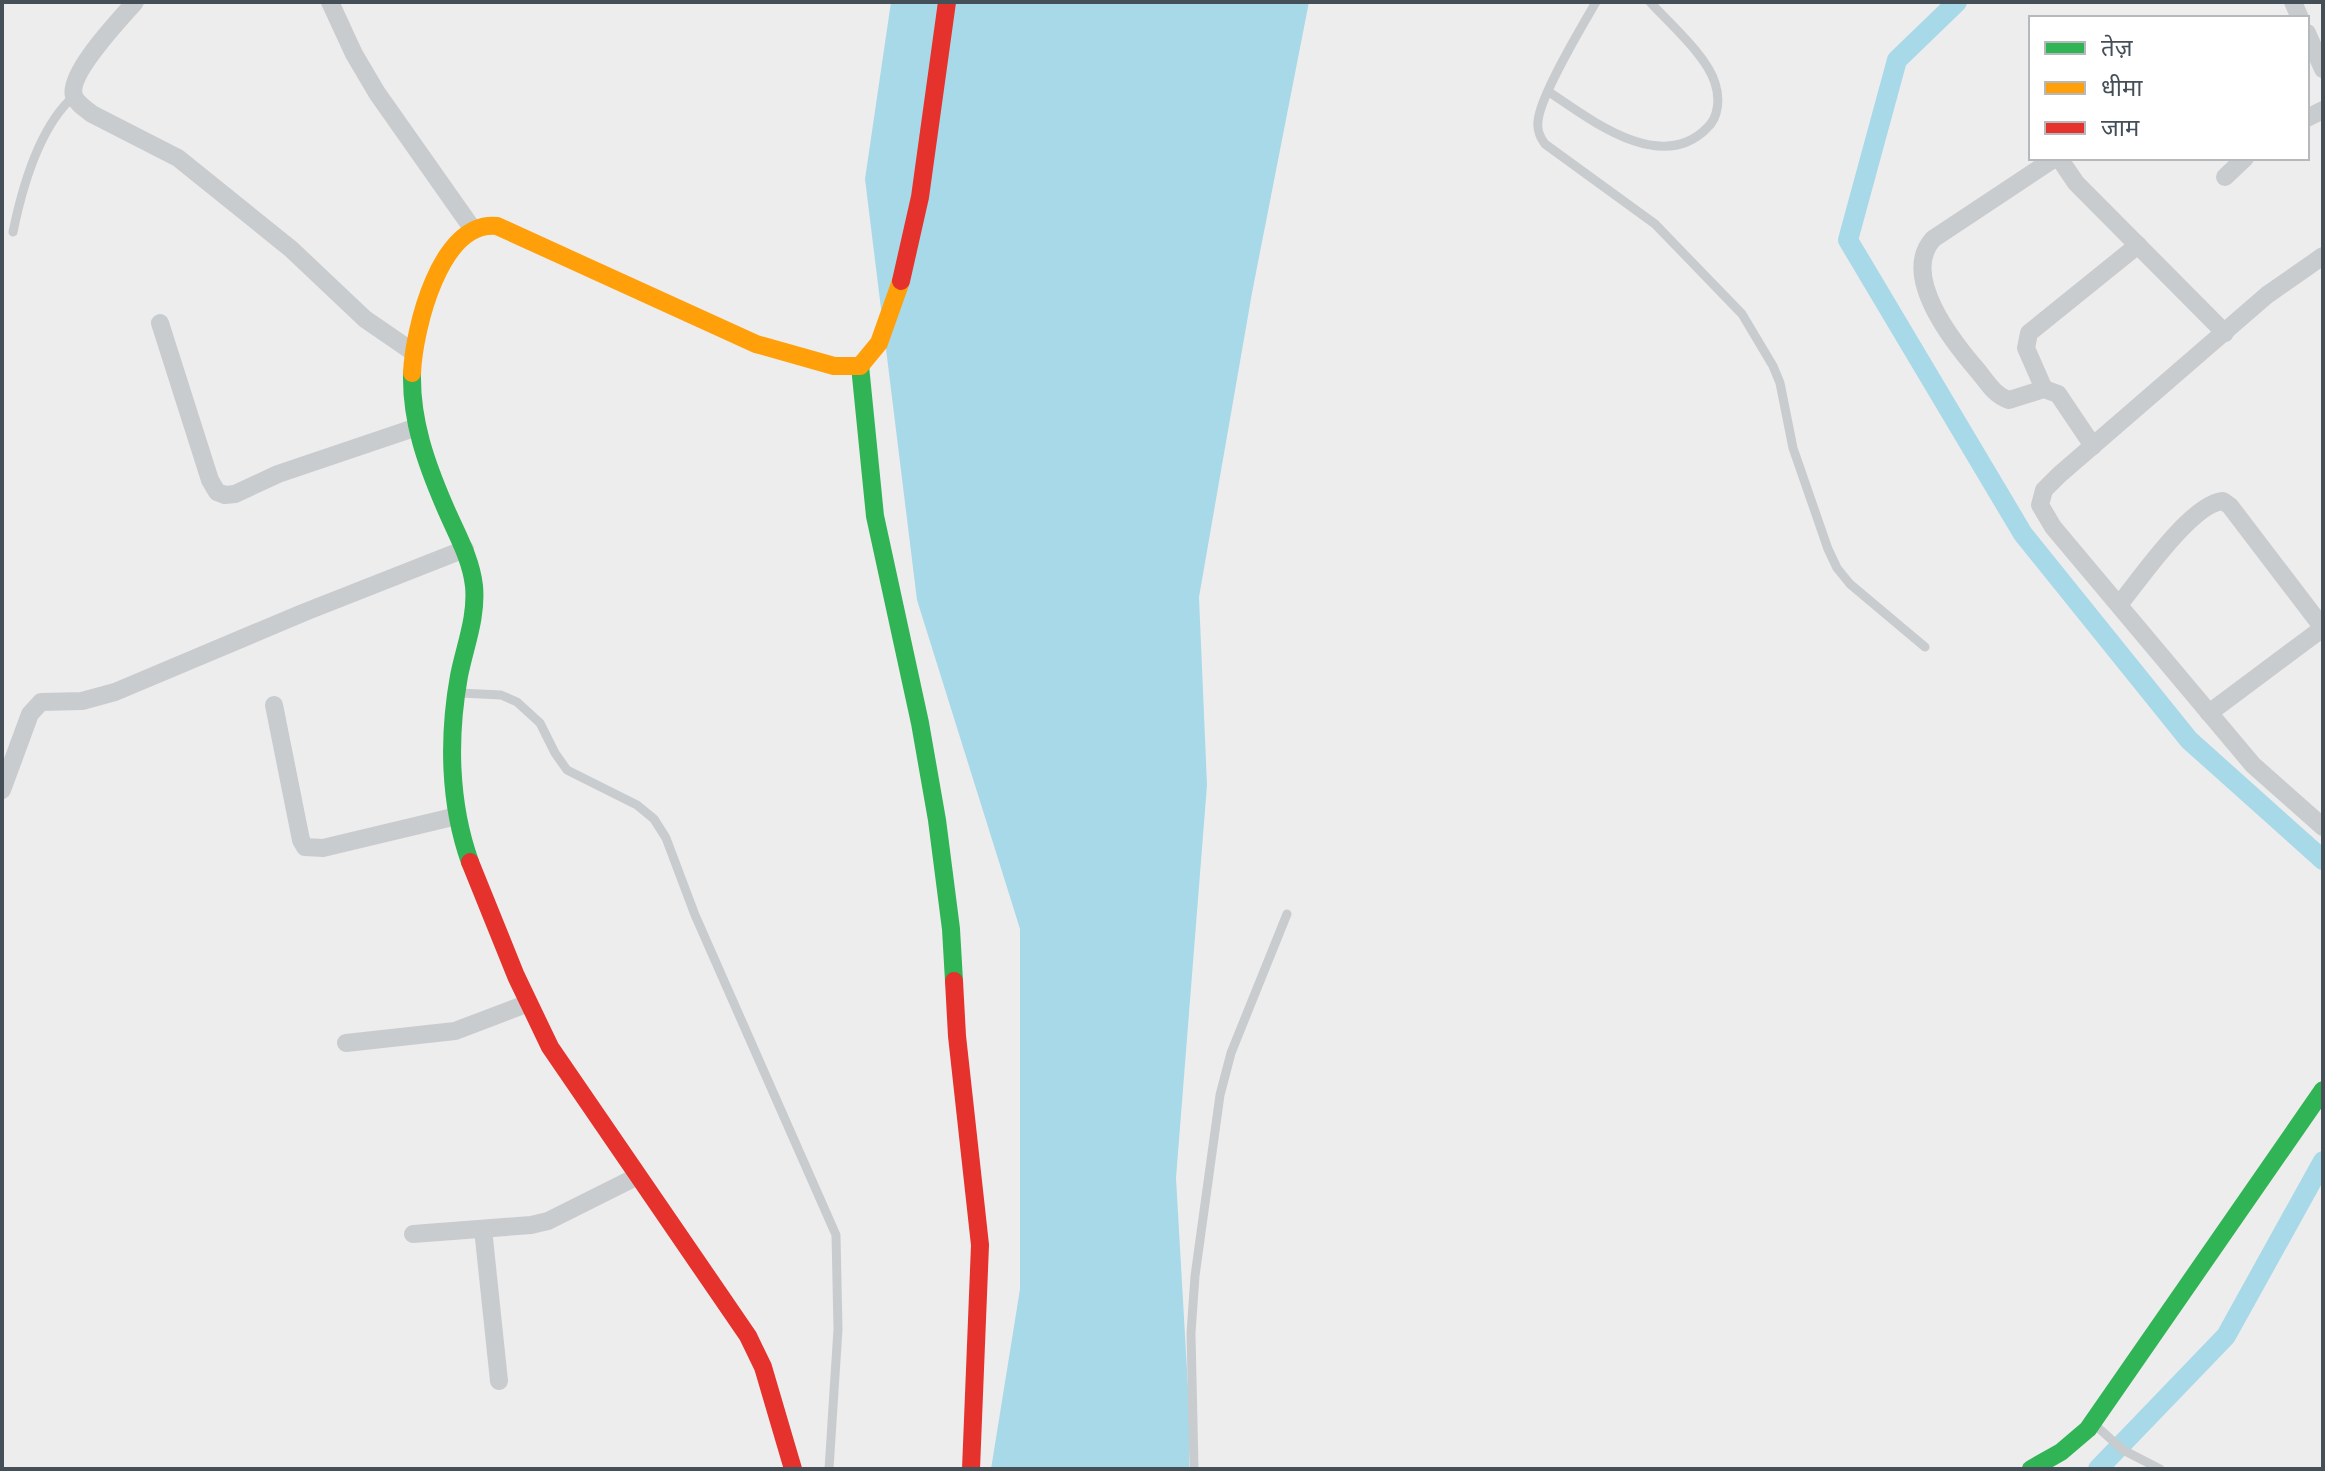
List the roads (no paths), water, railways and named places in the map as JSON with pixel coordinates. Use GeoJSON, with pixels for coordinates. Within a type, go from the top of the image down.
{"type":"FeatureCollection","features":[{"type":"Feature","properties":{"kind":"street"},"geometry":{"type":"LineString","coordinates":[[135,2],[94,50],[75,80],[74,96],[92,114],[178,158],[291,249],[365,319],[413,352]]}},
{"type":"Feature","properties":{"kind":"street"},"geometry":{"type":"LineString","coordinates":[[330,2],[354,54],[377,93],[472,228]]}},
{"type":"Feature","properties":{"kind":"street"},"geometry":{"type":"LineString","coordinates":[[793,1469],[763,1367],[748,1336],[550,1047],[526,1004],[467,854],[452,781],[460,663],[476,613],[472,572],[418,436],[413,352],[420,316],[432,287],[462,235],[484,223],[497,226],[756,344],[834,366],[860,366],[876,350],[890,319],[910,251],[947,2]]}},
{"type":"Feature","properties":{"kind":"street"},"geometry":{"type":"LineString","coordinates":[[2309,38],[2323,69]]}},
{"type":"Feature","properties":{"kind":"street"},"geometry":{"type":"LineString","coordinates":[[2054,160],[1933,239],[1923,255],[1927,289],[1951,339],[1996,393],[2009,400],[2044,389],[2058,394],[2093,446]]}},
{"type":"Feature","properties":{"kind":"street"},"geometry":{"type":"LineString","coordinates":[[2059,160],[2076,183],[2225,333]]}},
{"type":"Feature","properties":{"kind":"street"},"geometry":{"type":"LineString","coordinates":[[2225,177],[2243,160]]}},
{"type":"Feature","properties":{"kind":"street"},"geometry":{"type":"LineString","coordinates":[[2044,389],[2026,348],[2029,333],[2138,245]]}},
{"type":"Feature","properties":{"kind":"street"},"geometry":{"type":"LineString","coordinates":[[2323,256],[2267,295],[2093,446],[2044,490],[2040,505],[2053,527],[2253,765],[2323,827]]}},
{"type":"Feature","properties":{"kind":"street"},"geometry":{"type":"LineString","coordinates":[[160,323],[210,480],[217,492],[225,495],[417,427]]}},
{"type":"Feature","properties":{"kind":"street"},"geometry":{"type":"LineString","coordinates":[[860,366],[875,516],[920,723],[951,929],[957,1036],[980,1245],[971,1469]]}},
{"type":"Feature","properties":{"kind":"street"},"geometry":{"type":"LineString","coordinates":[[2119,605],[2176,534],[2205,508],[2223,501],[2230,506],[2323,628],[2209,713]]}},
{"type":"Feature","properties":{"kind":"street"},"geometry":{"type":"LineString","coordinates":[[2,790],[30,714],[41,702],[82,701],[115,692],[465,549]]}},
{"type":"Feature","properties":{"kind":"street"},"geometry":{"type":"LineString","coordinates":[[274,705],[301,840],[305,847],[323,848],[457,816]]}},
{"type":"Feature","properties":{"kind":"street"},"geometry":{"type":"LineString","coordinates":[[346,1043],[455,1031],[526,1004]]}},
{"type":"Feature","properties":{"kind":"street"},"geometry":{"type":"LineString","coordinates":[[2031,1469],[2097,1428],[2323,1090]]}},
{"type":"Feature","properties":{"kind":"street"},"geometry":{"type":"LineString","coordinates":[[413,1234],[548,1221],[638,1176]]}},
{"type":"Feature","properties":{"kind":"street"},"geometry":{"type":"LineString","coordinates":[[483,1229],[499,1381]]}},
{"type":"Feature","properties":{"kind":"lane"},"geometry":{"type":"LineString","coordinates":[[1596,2],[1538,117],[1538,135],[1545,144],[1655,224],[1732,304],[1758,337],[1780,383],[1793,448],[1837,568],[1850,584],[1925,647]]}},
{"type":"Feature","properties":{"kind":"lane"},"geometry":{"type":"LineString","coordinates":[[1549,92],[1599,125],[1645,144],[1677,147],[1700,136],[1712,124],[1717,112],[1715,82],[1705,63],[1650,2]]}},
{"type":"Feature","properties":{"kind":"lane"},"geometry":{"type":"LineString","coordinates":[[13,232],[26,182],[49,128],[62,106],[74,96]]}},
{"type":"Feature","properties":{"kind":"lane"},"geometry":{"type":"LineString","coordinates":[[456,693],[501,695],[517,702],[540,723],[567,770],[637,805],[654,819],[666,838],[695,915],[836,1235],[838,1329],[829,1469]]}},
{"type":"Feature","properties":{"kind":"lane"},"geometry":{"type":"LineString","coordinates":[[1194,1469],[1191,1333],[1195,1276],[1220,1095],[1231,1053],[1287,914]]}},
{"type":"Feature","properties":{"kind":"lane"},"geometry":{"type":"LineString","coordinates":[[2097,1428],[2123,1450],[2160,1469]]}},
{"type":"Feature","properties":{"kind":"water"},"geometry":{"type":"Polygon","coordinates":[[[891,2],[1309,2],[1252,293],[1199,597],[1207,785],[1176,1178],[1189,1405],[1189,1469],[991,1469],[1020,1289],[1020,929],[917,600],[865,179],[891,2]]]}},
{"type":"Feature","properties":{"kind":"waterway"},"geometry":{"type":"LineString","coordinates":[[1957,2],[1897,60],[1848,240],[2023,534],[2189,740],[2323,860]]}},
{"type":"Feature","properties":{"kind":"waterway"},"geometry":{"type":"LineString","coordinates":[[2098,1469],[2226,1336],[2323,1161]]}}]}
